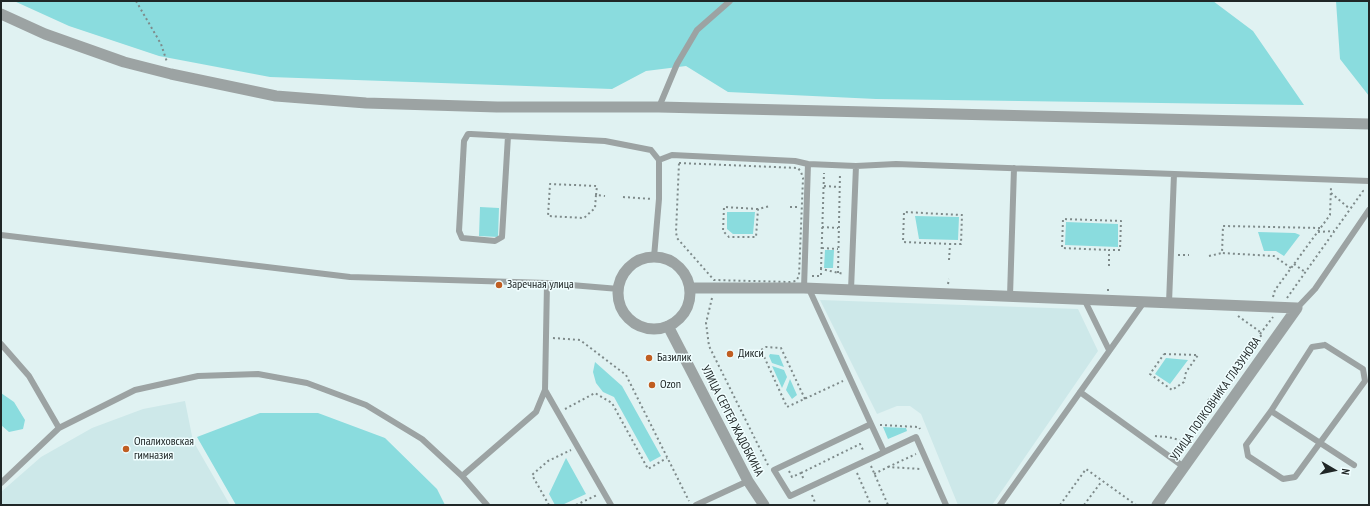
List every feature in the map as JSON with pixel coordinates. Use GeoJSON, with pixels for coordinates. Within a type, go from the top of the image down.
{"type":"FeatureCollection","features":[{"type":"Feature","properties":{"kind":"street"},"geometry":{"type":"LineString","coordinates":[[1,14],[45,34],[124,62],[171,74],[276,96],[366,103],[497,107],[659,107],[1369,124]]}},
{"type":"Feature","properties":{"kind":"street"},"geometry":{"type":"LineString","coordinates":[[654,257],[676,264],[682,271],[690,288],[690,297],[685,310],[677,321],[668,326],[650,329],[633,322],[621,307],[618,289],[621,280],[632,265],[640,260],[654,257]]}},
{"type":"Feature","properties":{"kind":"street"},"geometry":{"type":"LineString","coordinates":[[690,288],[790,285],[806,288],[1169,303],[1229,305],[1283,303],[1297,308]]}},
{"type":"Feature","properties":{"kind":"street","name":"УЛИЦА ПОЛКОВНИКА ГЛАЗУНОВА"},"geometry":{"type":"LineString","coordinates":[[1157,505],[1297,308]]}},
{"type":"Feature","properties":{"kind":"street","name":"УЛИЦА СЕРГЕЯ ЖАДОБКИНА"},"geometry":{"type":"LineString","coordinates":[[668,326],[748,481],[764,505]]}},
{"type":"Feature","properties":{"kind":"lane"},"geometry":{"type":"LineString","coordinates":[[659,107],[677,64],[697,30],[730,1]]}},
{"type":"Feature","properties":{"kind":"lane"},"geometry":{"type":"LineString","coordinates":[[508,136],[502,237],[495,241],[462,238],[459,232],[464,137],[471,134],[605,141],[651,150],[659,160],[659,199],[654,257]]}},
{"type":"Feature","properties":{"kind":"lane"},"geometry":{"type":"LineString","coordinates":[[659,160],[672,155],[796,161],[808,164],[856,166],[896,164],[1369,181]]}},
{"type":"Feature","properties":{"kind":"lane"},"geometry":{"type":"LineString","coordinates":[[808,164],[805,172],[802,276],[806,288],[884,452]]}},
{"type":"Feature","properties":{"kind":"lane"},"geometry":{"type":"LineString","coordinates":[[851,290],[856,166]]}},
{"type":"Feature","properties":{"kind":"lane"},"geometry":{"type":"LineString","coordinates":[[1010,296],[1014,168]]}},
{"type":"Feature","properties":{"kind":"lane"},"geometry":{"type":"LineString","coordinates":[[1169,303],[1174,174]]}},
{"type":"Feature","properties":{"kind":"lane"},"geometry":{"type":"LineString","coordinates":[[1297,308],[1315,289],[1369,210]]}},
{"type":"Feature","properties":{"kind":"lane"},"geometry":{"type":"LineString","coordinates":[[1,235],[350,277],[547,283],[618,289]]}},
{"type":"Feature","properties":{"kind":"lane"},"geometry":{"type":"LineString","coordinates":[[462,476],[536,412],[545,390],[547,283]]}},
{"type":"Feature","properties":{"kind":"lane"},"geometry":{"type":"LineString","coordinates":[[1084,299],[1109,350]]}},
{"type":"Feature","properties":{"kind":"lane"},"geometry":{"type":"LineString","coordinates":[[1000,505],[1144,302]]}},
{"type":"Feature","properties":{"kind":"lane"},"geometry":{"type":"LineString","coordinates":[[1,344],[29,376],[59,428]]}},
{"type":"Feature","properties":{"kind":"lane"},"geometry":{"type":"LineString","coordinates":[[1325,345],[1363,369],[1365,381],[1296,477],[1284,479],[1248,456],[1246,445],[1271,411],[1312,347],[1325,345]]}},
{"type":"Feature","properties":{"kind":"lane"},"geometry":{"type":"LineString","coordinates":[[1,483],[59,428],[135,390],[198,376],[258,374],[307,383],[366,405],[422,438],[462,476],[487,505]]}},
{"type":"Feature","properties":{"kind":"lane"},"geometry":{"type":"LineString","coordinates":[[545,390],[612,505]]}},
{"type":"Feature","properties":{"kind":"lane"},"geometry":{"type":"LineString","coordinates":[[1080,392],[1184,467]]}},
{"type":"Feature","properties":{"kind":"lane"},"geometry":{"type":"LineString","coordinates":[[1271,411],[1354,465]]}},
{"type":"Feature","properties":{"kind":"lane"},"geometry":{"type":"LineString","coordinates":[[871,424],[784,469],[774,470],[790,496],[916,437],[946,505]]}},
{"type":"Feature","properties":{"kind":"lane"},"geometry":{"type":"LineString","coordinates":[[696,505],[748,481]]}},
{"type":"Feature","properties":{"kind":"path"},"geometry":{"type":"LineString","coordinates":[[136,1],[161,44],[171,74]]}},
{"type":"Feature","properties":{"kind":"path"},"geometry":{"type":"LineString","coordinates":[[802,276],[802,207],[803,178],[805,172],[798,168],[679,164],[677,238],[714,280],[790,285],[802,276],[821,276],[824,173],[832,173]]}},
{"type":"Feature","properties":{"kind":"path"},"geometry":{"type":"LineString","coordinates":[[838,273],[840,173],[855,174]]}},
{"type":"Feature","properties":{"kind":"path"},"geometry":{"type":"LineString","coordinates":[[550,184],[597,186],[596,195],[595,208],[584,218],[548,216],[550,184]]}},
{"type":"Feature","properties":{"kind":"path"},"geometry":{"type":"LineString","coordinates":[[824,186],[840,187]]}},
{"type":"Feature","properties":{"kind":"path"},"geometry":{"type":"LineString","coordinates":[[1283,303],[1273,299],[1275,290],[1330,215],[1331,186],[1338,186]]}},
{"type":"Feature","properties":{"kind":"path"},"geometry":{"type":"LineString","coordinates":[[1260,334],[1363,191],[1359,187]]}},
{"type":"Feature","properties":{"kind":"path"},"geometry":{"type":"LineString","coordinates":[[1331,193],[1350,209]]}},
{"type":"Feature","properties":{"kind":"path"},"geometry":{"type":"LineString","coordinates":[[596,195],[605,196]]}},
{"type":"Feature","properties":{"kind":"path"},"geometry":{"type":"LineString","coordinates":[[623,197],[659,199]]}},
{"type":"Feature","properties":{"kind":"path"},"geometry":{"type":"LineString","coordinates":[[758,209],[756,237],[729,237],[723,231],[724,208],[758,209],[770,206]]}},
{"type":"Feature","properties":{"kind":"path"},"geometry":{"type":"LineString","coordinates":[[790,207],[802,207]]}},
{"type":"Feature","properties":{"kind":"path"},"geometry":{"type":"LineString","coordinates":[[904,212],[962,215],[961,244],[950,244],[903,242],[904,212]]}},
{"type":"Feature","properties":{"kind":"path"},"geometry":{"type":"LineString","coordinates":[[1063,218],[1121,221],[1120,250],[1110,250],[1062,248],[1063,218]]}},
{"type":"Feature","properties":{"kind":"path"},"geometry":{"type":"LineString","coordinates":[[1222,253],[1223,226],[1320,228]]}},
{"type":"Feature","properties":{"kind":"path"},"geometry":{"type":"LineString","coordinates":[[822,228],[838,228]]}},
{"type":"Feature","properties":{"kind":"path"},"geometry":{"type":"LineString","coordinates":[[1318,232],[1334,231]]}},
{"type":"Feature","properties":{"kind":"path"},"geometry":{"type":"LineString","coordinates":[[949,260],[950,244]]}},
{"type":"Feature","properties":{"kind":"path"},"geometry":{"type":"LineString","coordinates":[[822,248],[838,249]]}},
{"type":"Feature","properties":{"kind":"path"},"geometry":{"type":"LineString","coordinates":[[1109,266],[1110,250]]}},
{"type":"Feature","properties":{"kind":"path"},"geometry":{"type":"LineString","coordinates":[[1208,256],[1222,253],[1274,256],[1292,268]]}},
{"type":"Feature","properties":{"kind":"path"},"geometry":{"type":"LineString","coordinates":[[1177,262],[1178,255],[1189,255]]}},
{"type":"Feature","properties":{"kind":"path"},"geometry":{"type":"LineString","coordinates":[[1294,264],[1305,272]]}},
{"type":"Feature","properties":{"kind":"path"},"geometry":{"type":"LineString","coordinates":[[821,269],[829,269],[838,273],[846,274],[846,278],[851,278]]}},
{"type":"Feature","properties":{"kind":"path"},"geometry":{"type":"LineString","coordinates":[[709,273],[712,298],[706,323],[709,346],[768,465],[780,459],[784,469],[789,470],[792,477],[801,473],[804,481],[799,484]]}},
{"type":"Feature","properties":{"kind":"path"},"geometry":{"type":"LineString","coordinates":[[1101,292],[1115,292]]}},
{"type":"Feature","properties":{"kind":"path"},"geometry":{"type":"LineString","coordinates":[[1229,305],[1237,316],[1259,331],[1261,345]]}},
{"type":"Feature","properties":{"kind":"path"},"geometry":{"type":"LineString","coordinates":[[546,338],[580,340],[626,375],[692,505]]}},
{"type":"Feature","properties":{"kind":"path"},"geometry":{"type":"LineString","coordinates":[[805,399],[781,348],[766,348],[761,350],[787,408],[846,380]]}},
{"type":"Feature","properties":{"kind":"path"},"geometry":{"type":"LineString","coordinates":[[1164,354],[1198,355],[1186,372],[1184,382],[1172,390],[1150,374],[1164,354]]}},
{"type":"Feature","properties":{"kind":"path"},"geometry":{"type":"LineString","coordinates":[[559,413],[595,393],[612,403],[648,469],[667,458]]}},
{"type":"Feature","properties":{"kind":"path"},"geometry":{"type":"LineString","coordinates":[[1208,399],[1217,405],[1213,411]]}},
{"type":"Feature","properties":{"kind":"path"},"geometry":{"type":"LineString","coordinates":[[867,414],[873,413],[879,425],[919,427],[922,434]]}},
{"type":"Feature","properties":{"kind":"path"},"geometry":{"type":"LineString","coordinates":[[860,444],[857,438],[858,435],[863,434],[862,429]]}},
{"type":"Feature","properties":{"kind":"path"},"geometry":{"type":"LineString","coordinates":[[1153,436],[1168,437],[1190,442]]}},
{"type":"Feature","properties":{"kind":"path"},"geometry":{"type":"LineString","coordinates":[[549,505],[532,475],[548,461],[578,447]]}},
{"type":"Feature","properties":{"kind":"path"},"geometry":{"type":"LineString","coordinates":[[874,474],[922,451]]}},
{"type":"Feature","properties":{"kind":"path"},"geometry":{"type":"LineString","coordinates":[[870,465],[888,505]]}},
{"type":"Feature","properties":{"kind":"path"},"geometry":{"type":"LineString","coordinates":[[888,467],[925,469]]}},
{"type":"Feature","properties":{"kind":"path"},"geometry":{"type":"LineString","coordinates":[[1060,505],[1086,470],[1136,505]]}},
{"type":"Feature","properties":{"kind":"path"},"geometry":{"type":"LineString","coordinates":[[856,472],[871,505]]}},
{"type":"Feature","properties":{"kind":"path"},"geometry":{"type":"LineString","coordinates":[[1084,505],[1102,480]]}},
{"type":"Feature","properties":{"kind":"path"},"geometry":{"type":"LineString","coordinates":[[576,505],[604,492]]}},
{"type":"Feature","properties":{"kind":"shaded area"},"geometry":{"type":"Polygon","coordinates":[[[14,1],[1213,1],[1253,31],[1304,105],[876,99],[728,92],[686,66],[646,71],[612,89],[270,77],[159,56],[69,26],[14,1]]]}},
{"type":"Feature","properties":{"kind":"shaded area"},"geometry":{"type":"Polygon","coordinates":[[[1336,1],[1369,1],[1369,96],[1340,59],[1336,1]]]}},
{"type":"Feature","properties":{"kind":"shaded area"},"geometry":{"type":"Polygon","coordinates":[[[480,207],[499,208],[498,237],[479,236],[480,207]]]}},
{"type":"Feature","properties":{"kind":"shaded area"},"geometry":{"type":"Polygon","coordinates":[[[727,212],[755,212],[753,234],[733,234],[727,229],[727,212]]]}},
{"type":"Feature","properties":{"kind":"shaded area"},"geometry":{"type":"Polygon","coordinates":[[[915,216],[959,217],[958,240],[919,239],[915,216]]]}},
{"type":"Feature","properties":{"kind":"shaded area"},"geometry":{"type":"Polygon","coordinates":[[[1066,222],[1118,224],[1118,247],[1065,245],[1066,222]]]}},
{"type":"Feature","properties":{"kind":"shaded area"},"geometry":{"type":"Polygon","coordinates":[[[1258,232],[1295,233],[1300,235],[1284,256],[1276,251],[1264,251],[1258,232]]]}},
{"type":"Feature","properties":{"kind":"shaded area"},"geometry":{"type":"Polygon","coordinates":[[[825,250],[834,250],[833,268],[824,268],[825,250]]]}},
{"type":"Feature","properties":{"kind":"shaded area"},"geometry":{"type":"Polygon","coordinates":[[[820,300],[1078,309],[1098,351],[992,505],[958,505],[921,414],[910,406],[897,406],[877,414],[820,300]]]}},
{"type":"Feature","properties":{"kind":"shaded area"},"geometry":{"type":"Polygon","coordinates":[[[770,354],[779,355],[784,367],[772,363],[769,356],[770,354]]]}},
{"type":"Feature","properties":{"kind":"shaded area"},"geometry":{"type":"Polygon","coordinates":[[[1166,358],[1188,360],[1170,384],[1155,374],[1166,358]]]}},
{"type":"Feature","properties":{"kind":"shaded area"},"geometry":{"type":"Polygon","coordinates":[[[595,362],[622,386],[661,456],[650,462],[614,397],[603,392],[596,383],[593,372],[595,362]]]}},
{"type":"Feature","properties":{"kind":"shaded area"},"geometry":{"type":"Polygon","coordinates":[[[772,366],[784,370],[787,377],[782,388],[772,366]]]}},
{"type":"Feature","properties":{"kind":"shaded area"},"geometry":{"type":"Polygon","coordinates":[[[790,379],[797,395],[792,399],[786,390],[790,379]]]}},
{"type":"Feature","properties":{"kind":"shaded area"},"geometry":{"type":"Polygon","coordinates":[[[1,393],[14,402],[25,420],[23,429],[9,432],[1,425],[1,393]]]}},
{"type":"Feature","properties":{"kind":"shaded area","name":"Опалиховская гимназия"},"geometry":{"type":"Polygon","coordinates":[[[185,401],[193,441],[230,505],[1,505],[1,492],[41,457],[92,428],[143,409],[185,401]]]}},
{"type":"Feature","properties":{"kind":"shaded area"},"geometry":{"type":"Polygon","coordinates":[[[260,413],[318,413],[385,438],[437,489],[445,505],[236,505],[197,437],[260,413]]]}},
{"type":"Feature","properties":{"kind":"shaded area"},"geometry":{"type":"Polygon","coordinates":[[[883,427],[906,428],[907,431],[888,439],[883,427]]]}},
{"type":"Feature","properties":{"kind":"shaded area"},"geometry":{"type":"Polygon","coordinates":[[[566,458],[586,494],[562,505],[555,505],[549,494],[566,458]]]}},
{"type":"Feature","properties":{"kind":"place","name":"Заречная улица"},"geometry":{"type":"Point","coordinates":[499,285]}},
{"type":"Feature","properties":{"kind":"place","name":"Дикси"},"geometry":{"type":"Point","coordinates":[730,354]}},
{"type":"Feature","properties":{"kind":"place","name":"Базилик"},"geometry":{"type":"Point","coordinates":[649,358]}},
{"type":"Feature","properties":{"kind":"place","name":"Ozon"},"geometry":{"type":"Point","coordinates":[652,385]}},
{"type":"Feature","properties":{"kind":"place","name":"Опалиховская гимназия"},"geometry":{"type":"Point","coordinates":[126,449]}}]}
